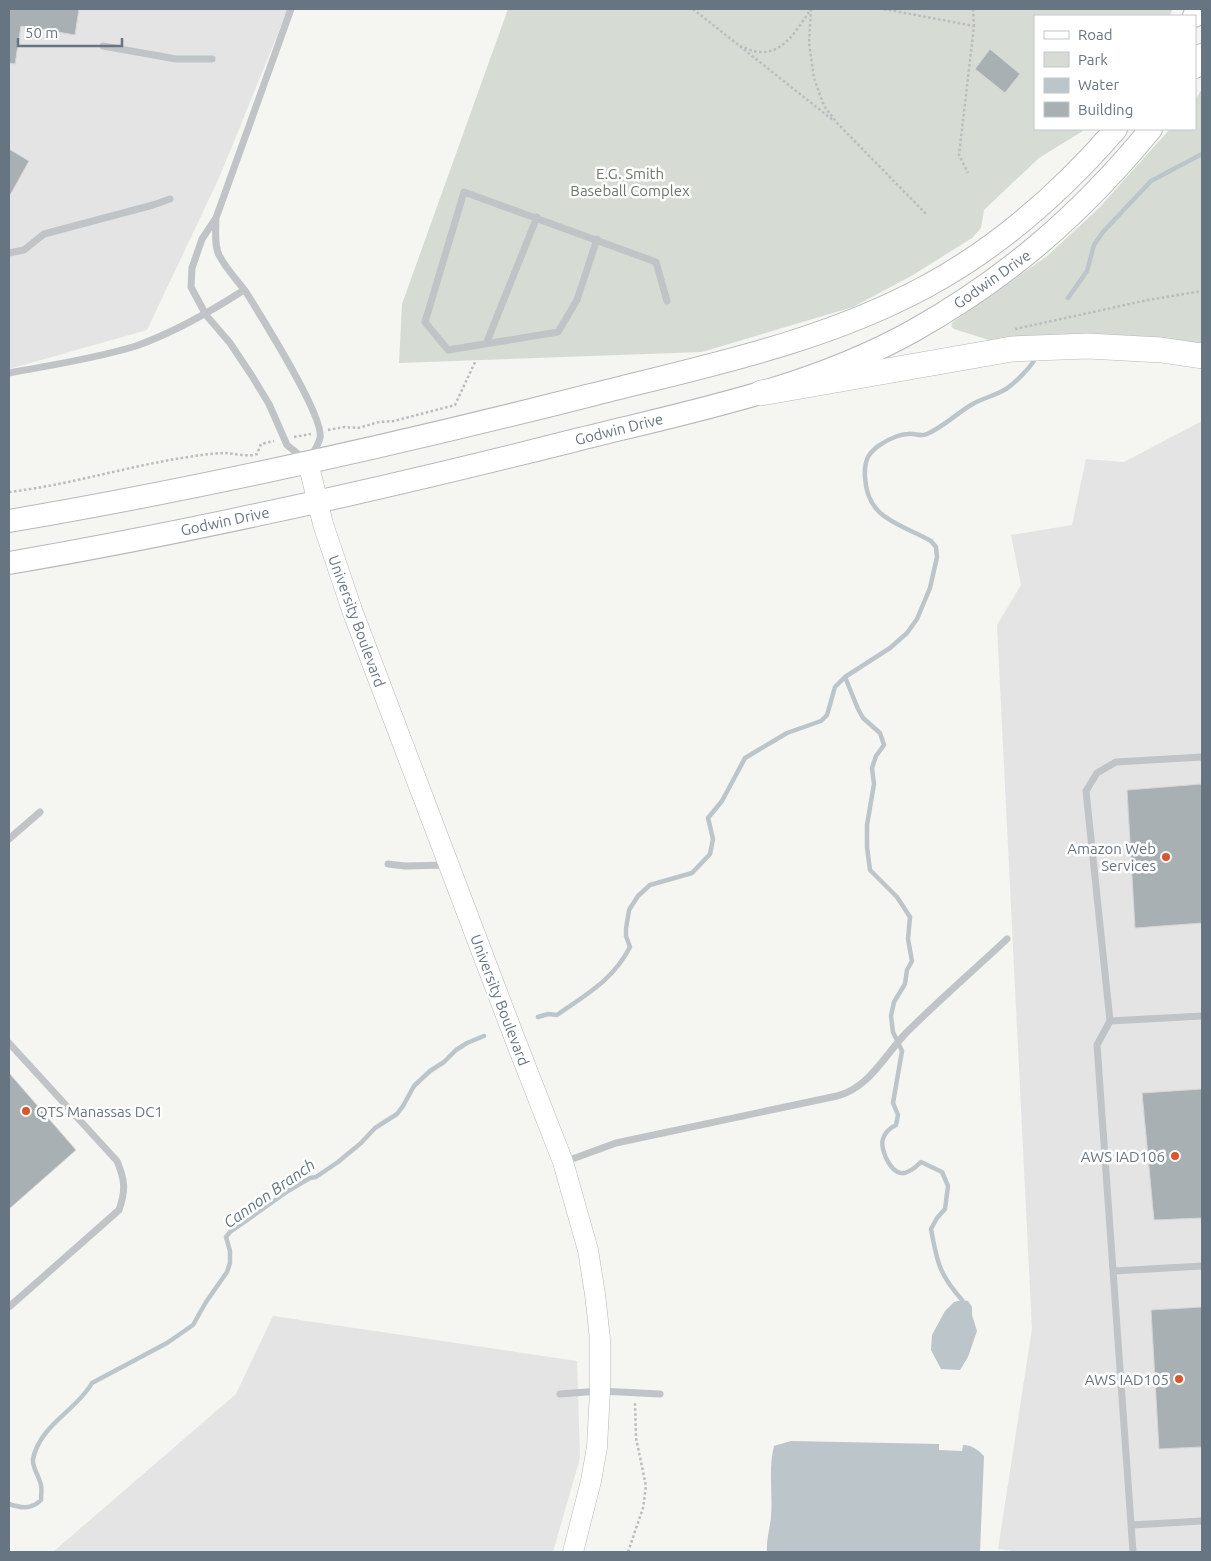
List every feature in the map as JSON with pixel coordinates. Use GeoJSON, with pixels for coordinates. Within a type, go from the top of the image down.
{"type":"FeatureCollection","features":[{"type":"Feature","properties":{"kind":"highway"},"geometry":{"type":"LineString","coordinates":[[761,393],[1012,349],[1088,346],[1161,350],[1202,356]]}},
{"type":"Feature","properties":{"kind":"main road","name":"Godwin Drive"},"geometry":{"type":"LineString","coordinates":[[9,521],[206,484],[498,418],[734,359],[795,342],[842,326],[888,306],[929,285],[966,262],[1046,200],[1083,165],[1115,130]]}},
{"type":"Feature","properties":{"kind":"main road","name":"Godwin Drive"},"geometry":{"type":"LineString","coordinates":[[9,563],[176,532],[479,464],[693,411],[761,393],[804,379],[870,352],[912,331],[961,302],[1006,271],[1059,228],[1086,203],[1150,130]]}},
{"type":"Feature","properties":{"kind":"main road","name":"University Boulevard"},"geometry":{"type":"LineString","coordinates":[[308,462],[323,524],[352,610],[563,1162],[588,1250],[600,1339],[600,1391],[597,1446],[593,1473],[573,1552]]}},
{"type":"Feature","properties":{"kind":"lane"},"geometry":{"type":"LineString","coordinates":[[216,218],[218,254],[244,290],[284,355],[316,416],[320,436],[308,462],[287,445],[269,404],[252,376],[230,343],[206,314],[191,287],[192,268],[202,239],[216,218],[291,9]]}},
{"type":"Feature","properties":{"kind":"lane"},"geometry":{"type":"LineString","coordinates":[[103,46],[176,59],[212,59]]}},
{"type":"Feature","properties":{"kind":"lane"},"geometry":{"type":"LineString","coordinates":[[597,239],[577,300],[558,332],[448,350],[425,322],[464,192],[537,217],[597,239],[656,262],[667,301]]}},
{"type":"Feature","properties":{"kind":"lane"},"geometry":{"type":"LineString","coordinates":[[9,253],[24,250],[44,234],[170,199]]}},
{"type":"Feature","properties":{"kind":"lane"},"geometry":{"type":"LineString","coordinates":[[486,344],[537,217]]}},
{"type":"Feature","properties":{"kind":"lane"},"geometry":{"type":"LineString","coordinates":[[9,373],[92,358],[136,346],[172,332],[206,314],[244,290]]}},
{"type":"Feature","properties":{"kind":"lane"},"geometry":{"type":"LineString","coordinates":[[1133,1552],[1097,1045],[1110,1021],[1086,791],[1097,773],[1116,762],[1202,756]]}},
{"type":"Feature","properties":{"kind":"lane"},"geometry":{"type":"LineString","coordinates":[[9,839],[40,812]]}},
{"type":"Feature","properties":{"kind":"lane"},"geometry":{"type":"LineString","coordinates":[[388,864],[405,866],[448,865]]}},
{"type":"Feature","properties":{"kind":"lane"},"geometry":{"type":"LineString","coordinates":[[563,1162],[616,1143],[847,1094],[855,1090],[865,1082],[906,1034],[1008,939]]}},
{"type":"Feature","properties":{"kind":"lane"},"geometry":{"type":"LineString","coordinates":[[1110,1021],[1202,1016]]}},
{"type":"Feature","properties":{"kind":"lane"},"geometry":{"type":"LineString","coordinates":[[9,1043],[117,1162],[123,1176],[124,1196],[119,1210],[9,1307]]}},
{"type":"Feature","properties":{"kind":"lane"},"geometry":{"type":"LineString","coordinates":[[1114,1271],[1202,1266]]}},
{"type":"Feature","properties":{"kind":"lane"},"geometry":{"type":"LineString","coordinates":[[560,1394],[600,1391],[660,1394]]}},
{"type":"Feature","properties":{"kind":"lane"},"geometry":{"type":"LineString","coordinates":[[1132,1525],[1202,1521]]}},
{"type":"Feature","properties":{"kind":"path"},"geometry":{"type":"LineString","coordinates":[[693,9],[837,123]]}},
{"type":"Feature","properties":{"kind":"path"},"geometry":{"type":"LineString","coordinates":[[884,9],[974,26]]}},
{"type":"Feature","properties":{"kind":"path"},"geometry":{"type":"LineString","coordinates":[[968,173],[959,155],[974,26],[973,9]]}},
{"type":"Feature","properties":{"kind":"path"},"geometry":{"type":"LineString","coordinates":[[737,45],[759,52],[772,50],[790,39],[811,10]]}},
{"type":"Feature","properties":{"kind":"path"},"geometry":{"type":"LineString","coordinates":[[811,10],[809,43],[814,78],[824,106],[837,123],[927,215]]}},
{"type":"Feature","properties":{"kind":"path"},"geometry":{"type":"LineString","coordinates":[[1007,331],[1148,300],[1202,291]]}},
{"type":"Feature","properties":{"kind":"path"},"geometry":{"type":"LineString","coordinates":[[9,492],[189,457],[226,453],[252,456],[256,454],[261,444],[344,427],[358,428],[379,422],[394,421],[455,405],[476,360]]}},
{"type":"Feature","properties":{"kind":"path"},"geometry":{"type":"LineString","coordinates":[[628,1552],[642,1508],[646,1486],[636,1438],[635,1393]]}},
{"type":"Feature","properties":{"kind":"shaded area"},"geometry":{"type":"Polygon","coordinates":[[[9,9],[288,9],[219,178],[147,330],[9,369],[9,9]]]}},
{"type":"Feature","properties":{"kind":"shaded area"},"geometry":{"type":"Polygon","coordinates":[[[1202,421],[1202,1552],[1020,1552],[998,1549],[1032,1329],[997,625],[1021,585],[1011,535],[1072,525],[1086,459],[1124,462],[1202,421]]]}},
{"type":"Feature","properties":{"kind":"shaded area"},"geometry":{"type":"Polygon","coordinates":[[[273,1316],[577,1361],[580,1458],[553,1552],[53,1552],[236,1394],[273,1316]]]}},
{"type":"Feature","properties":{"kind":"green space","name":"E.G. Smith Baseball Complex"},"geometry":{"type":"Polygon","coordinates":[[[508,9],[1173,9],[1170,15],[1034,15],[1034,130],[1084,130],[1039,158],[984,210],[981,228],[972,238],[913,275],[853,307],[702,352],[399,363],[402,304],[508,9]]]}},
{"type":"Feature","properties":{"kind":"green space"},"geometry":{"type":"Polygon","coordinates":[[[1202,89],[1202,347],[995,342],[954,329],[951,326],[953,322],[1046,257],[1098,209],[1169,130],[1196,130],[1196,98],[1202,89]]]}},
{"type":"Feature","properties":{"kind":"water"},"geometry":{"type":"Polygon","coordinates":[[[968,1301],[972,1307],[972,1315],[977,1331],[968,1357],[960,1370],[941,1369],[931,1350],[932,1335],[945,1311],[954,1302],[968,1301]]]}},
{"type":"Feature","properties":{"kind":"water"},"geometry":{"type":"Polygon","coordinates":[[[791,1441],[939,1444],[939,1450],[962,1451],[963,1445],[974,1448],[984,1456],[980,1552],[767,1552],[771,1517],[772,1455],[774,1446],[791,1441]]]}},
{"type":"Feature","properties":{"kind":"building"},"geometry":{"type":"Polygon","coordinates":[[[9,9],[79,9],[75,35],[21,26],[15,64],[9,63],[9,9]]]}},
{"type":"Feature","properties":{"kind":"building"},"geometry":{"type":"Polygon","coordinates":[[[990,49],[1020,74],[1005,93],[975,69],[990,49]]]}},
{"type":"Feature","properties":{"kind":"building"},"geometry":{"type":"Polygon","coordinates":[[[9,149],[29,161],[9,197],[9,149]]]}},
{"type":"Feature","properties":{"kind":"building","name":"Amazon Web Services"},"geometry":{"type":"Polygon","coordinates":[[[1202,784],[1202,923],[1135,928],[1127,790],[1202,784]]]}},
{"type":"Feature","properties":{"kind":"building","name":"QTS Manassas DC1"},"geometry":{"type":"Polygon","coordinates":[[[9,1073],[76,1150],[9,1209],[9,1073]]]}},
{"type":"Feature","properties":{"kind":"building","name":"AWS IAD106"},"geometry":{"type":"Polygon","coordinates":[[[1202,1089],[1202,1218],[1154,1220],[1142,1093],[1202,1089]]]}},
{"type":"Feature","properties":{"kind":"building","name":"AWS IAD105"},"geometry":{"type":"Polygon","coordinates":[[[1202,1307],[1202,1447],[1159,1449],[1151,1310],[1202,1307]]]}},
{"type":"Feature","properties":{"kind":"waterway","name":"Cannon Branch"},"geometry":{"type":"LineString","coordinates":[[1068,298],[1087,271],[1094,245],[1103,232],[1151,181],[1202,154]]}},
{"type":"Feature","properties":{"kind":"waterway","name":"Cannon Branch"},"geometry":{"type":"LineString","coordinates":[[538,1017],[548,1014],[557,1015],[598,986],[616,969],[630,947],[626,936],[626,929],[629,910],[638,896],[650,885],[692,873],[710,854],[713,839],[708,818],[722,801],[745,758],[787,733],[821,721],[827,715],[835,687],[845,677],[890,648],[907,633],[917,619],[930,588],[937,557],[936,547],[931,541],[887,518],[872,503],[867,491],[865,477],[866,461],[870,453],[878,446],[895,437],[908,434],[924,435],[933,431],[971,405],[1006,389],[1030,367],[1035,359]]}},
{"type":"Feature","properties":{"kind":"waterway"},"geometry":{"type":"LineString","coordinates":[[845,677],[863,718],[880,733],[884,745],[876,756],[872,768],[874,784],[867,825],[870,870],[897,897],[910,917],[908,939],[912,961],[907,970],[905,984],[894,1002],[891,1016],[893,1032],[902,1051],[893,1103],[898,1115],[896,1125],[888,1130],[882,1141],[883,1148],[890,1165],[898,1172],[906,1173],[911,1171],[921,1162],[942,1172],[948,1186],[945,1209],[931,1229],[940,1267],[948,1283],[962,1300]]}},
{"type":"Feature","properties":{"kind":"waterway","name":"Cannon Branch"},"geometry":{"type":"LineString","coordinates":[[9,1504],[30,1507],[41,1500],[41,1485],[33,1462],[37,1447],[51,1427],[77,1402],[92,1383],[167,1343],[193,1325],[227,1272],[230,1263],[230,1251],[226,1237],[230,1232],[288,1191],[310,1178],[316,1177],[338,1162],[361,1143],[375,1128],[397,1114],[414,1086],[430,1071],[444,1062],[456,1050],[484,1036]]}},
{"type":"Feature","properties":{"kind":"place","name":"Amazon Web Services"},"geometry":{"type":"Point","coordinates":[1166,857]}},
{"type":"Feature","properties":{"kind":"place","name":"QTS Manassas DC1"},"geometry":{"type":"Point","coordinates":[26,1111]}},
{"type":"Feature","properties":{"kind":"place","name":"AWS IAD106"},"geometry":{"type":"Point","coordinates":[1175,1156]}},
{"type":"Feature","properties":{"kind":"place","name":"AWS IAD105"},"geometry":{"type":"Point","coordinates":[1179,1379]}}]}
